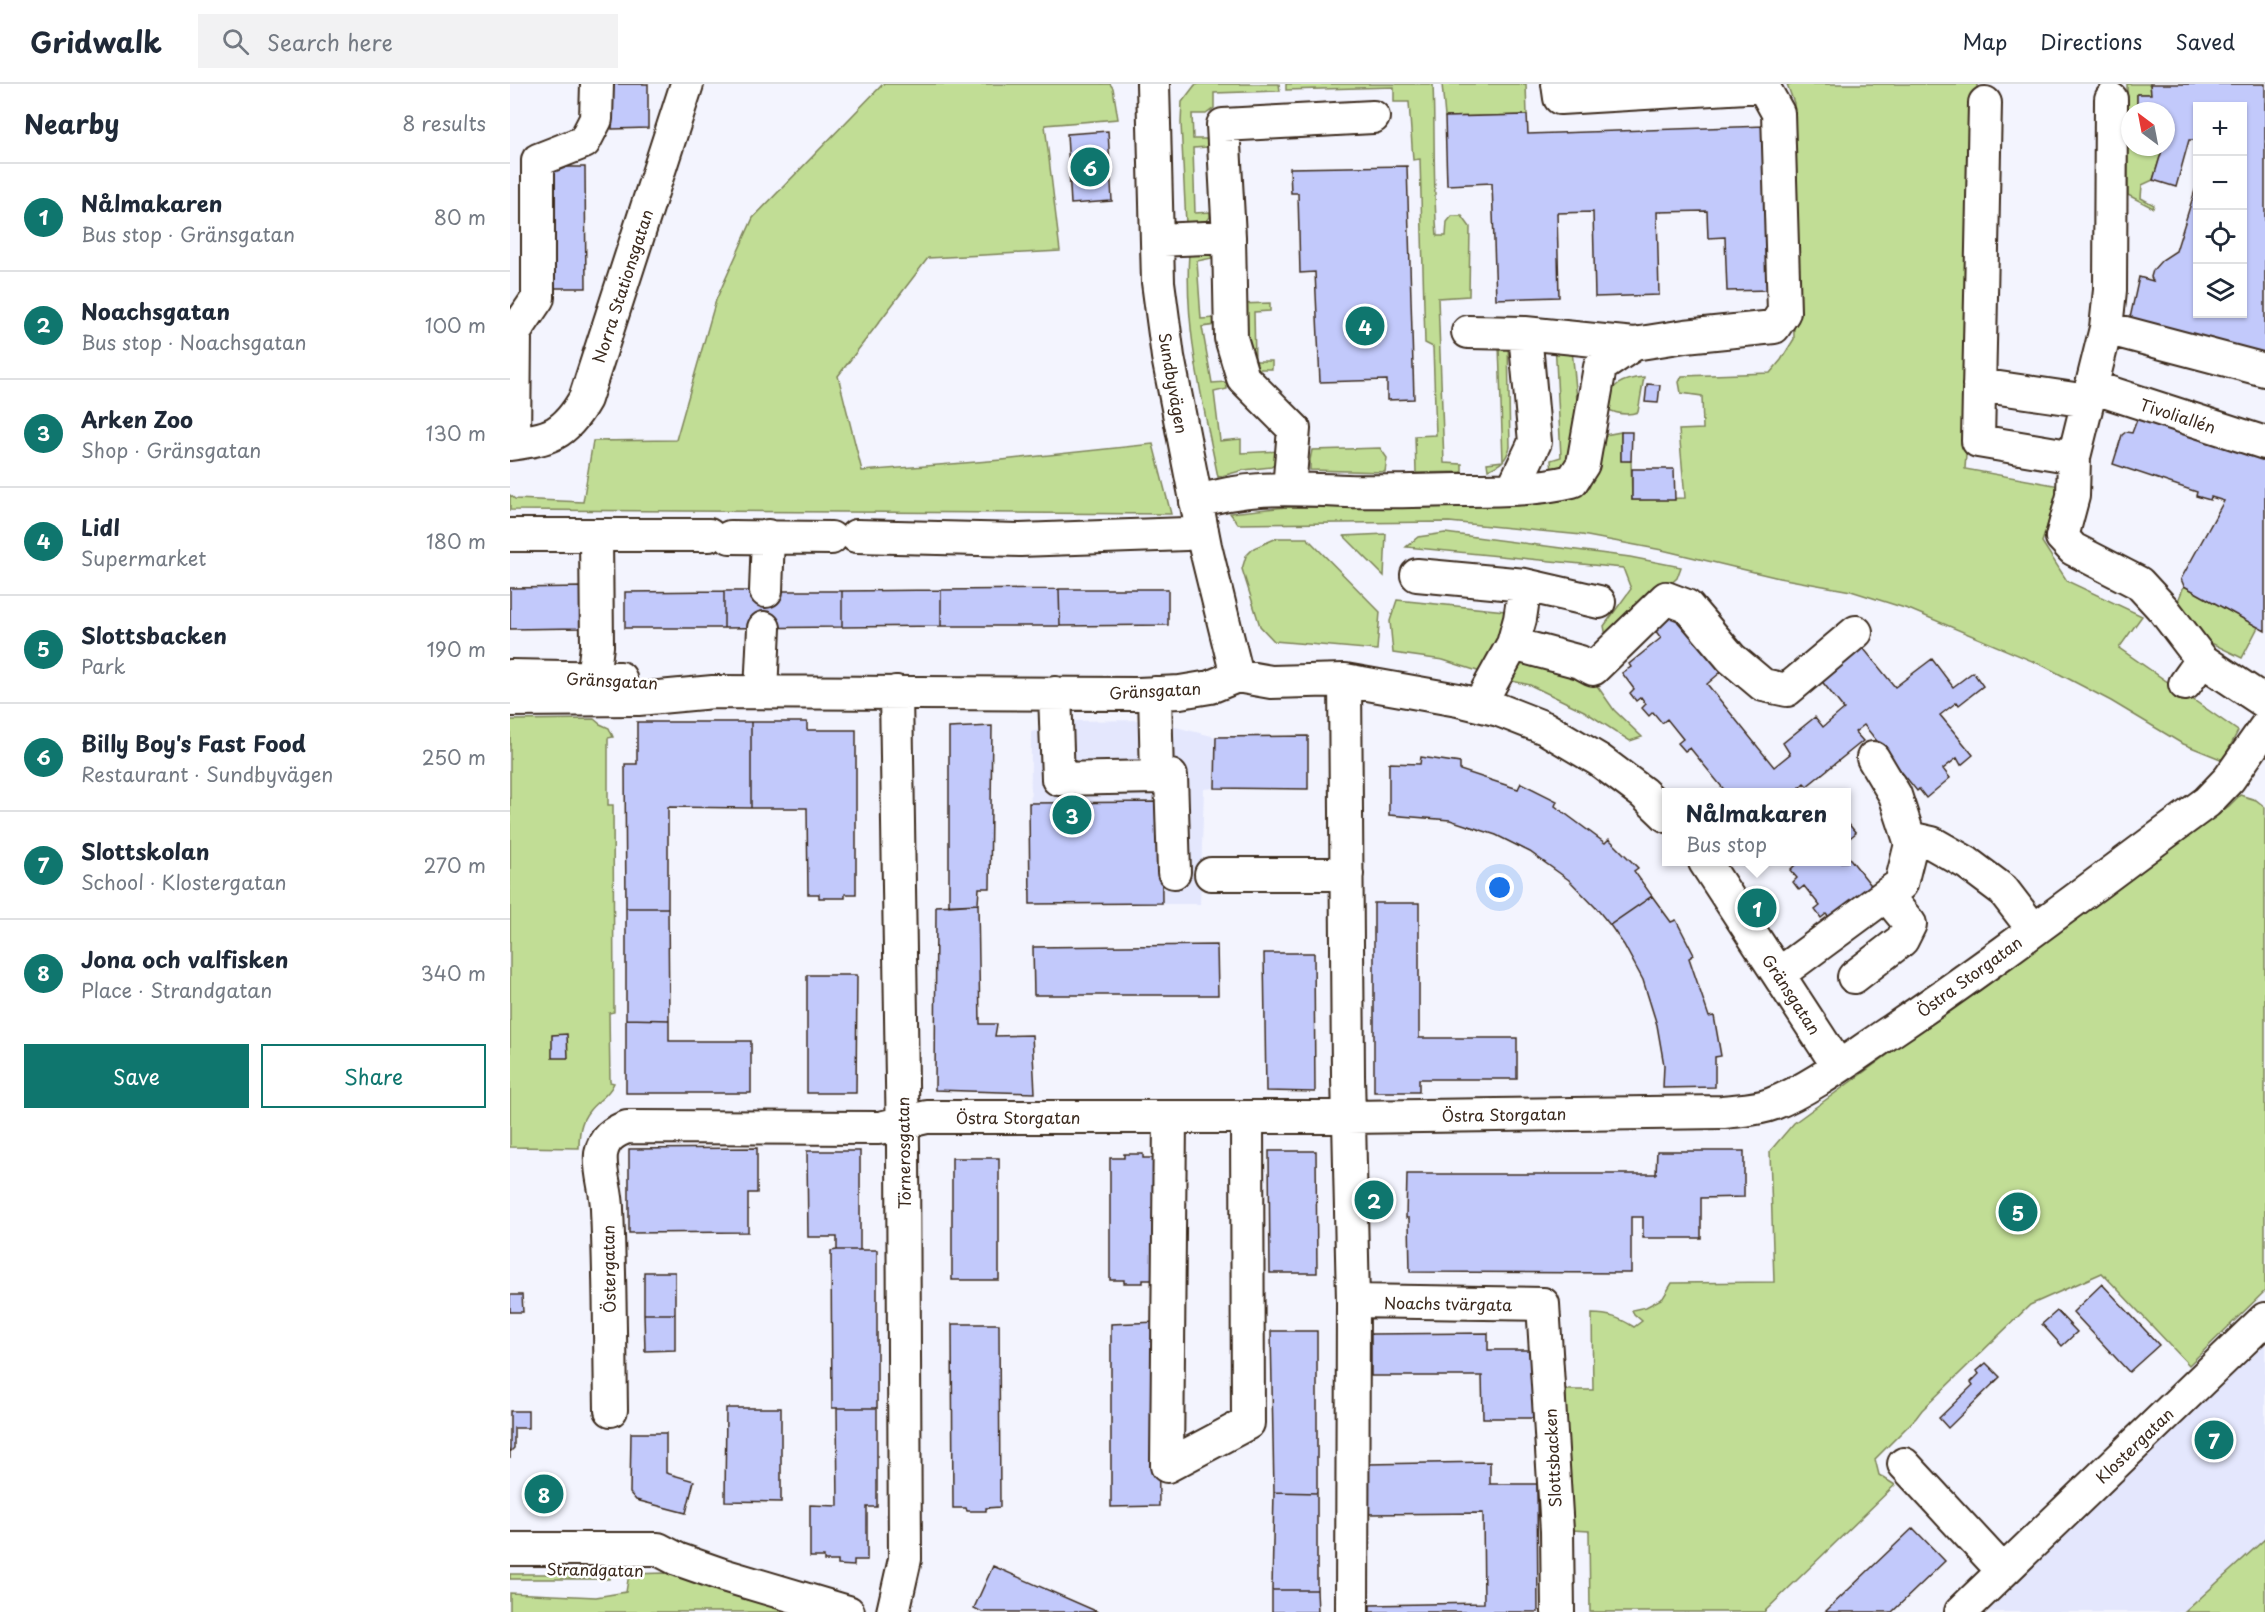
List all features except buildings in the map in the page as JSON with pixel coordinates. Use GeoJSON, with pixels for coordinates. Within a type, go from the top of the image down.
{"type":"FeatureCollection","features":[{"type":"Feature","properties":{"kind":"street"},"geometry":{"type":"LineString","coordinates":[[512,443],[515,332],[538,298],[538,160],[584,142],[596,119],[597,84]]}},
{"type":"Feature","properties":{"kind":"street","name":"Norra Stationsgatan"},"geometry":{"type":"LineString","coordinates":[[512,443],[554,435],[572,421],[585,399],[687,84]]}},
{"type":"Feature","properties":{"kind":"street","name":"Sundbyvägen"},"geometry":{"type":"LineString","coordinates":[[1153,84],[1158,282],[1168,357],[1199,516],[1237,676]]}},
{"type":"Feature","properties":{"kind":"street"},"geometry":{"type":"LineString","coordinates":[[1468,332],[1525,333],[1634,344],[1774,327],[1784,312],[1778,113],[1763,86],[1664,88],[1560,98],[1558,84]]}},
{"type":"Feature","properties":{"kind":"street"},"geometry":{"type":"LineString","coordinates":[[2111,99],[2110,290],[2106,328],[2074,457],[2073,496],[2062,537],[2073,549],[2139,583],[2164,610],[2193,672],[2265,702]]}},
{"type":"Feature","properties":{"kind":"street"},"geometry":{"type":"LineString","coordinates":[[1985,103],[1978,441],[2074,457]]}},
{"type":"Feature","properties":{"kind":"street"},"geometry":{"type":"LineString","coordinates":[[1288,489],[1294,429],[1243,378],[1231,338],[1223,125],[1373,117]]}},
{"type":"Feature","properties":{"kind":"street"},"geometry":{"type":"LineString","coordinates":[[1157,240],[1229,237]]}},
{"type":"Feature","properties":{"kind":"street"},"geometry":{"type":"LineString","coordinates":[[2106,328],[2265,370]]}},
{"type":"Feature","properties":{"kind":"street"},"geometry":{"type":"LineString","coordinates":[[1513,488],[1535,442],[1525,333]]}},
{"type":"Feature","properties":{"kind":"street"},"geometry":{"type":"LineString","coordinates":[[510,535],[1020,540],[1186,534],[1217,495],[1262,488],[1372,491],[1552,486],[1572,481],[1583,464],[1600,367],[1634,344]]}},
{"type":"Feature","properties":{"kind":"street","name":"Tivoliallén"},"geometry":{"type":"LineString","coordinates":[[1979,385],[2090,394],[2265,443]]}},
{"type":"Feature","properties":{"kind":"street"},"geometry":{"type":"LineString","coordinates":[[593,678],[597,646],[596,535]]}},
{"type":"Feature","properties":{"kind":"street"},"geometry":{"type":"LineString","coordinates":[[766,591],[768,536]]}},
{"type":"Feature","properties":{"kind":"street"},"geometry":{"type":"LineString","coordinates":[[1417,575],[1525,585],[1599,602]]}},
{"type":"Feature","properties":{"kind":"street"},"geometry":{"type":"LineString","coordinates":[[1479,705],[1513,644],[1520,619],[1525,585]]}},
{"type":"Feature","properties":{"kind":"street"},"geometry":{"type":"LineString","coordinates":[[1513,644],[1580,662],[1593,669],[1665,598],[1687,606],[1731,658],[1763,685],[1787,690],[1856,632]]}},
{"type":"Feature","properties":{"kind":"street"},"geometry":{"type":"LineString","coordinates":[[761,692],[765,628]]}},
{"type":"Feature","properties":{"kind":"street","name":"Gränsgatan"},"geometry":{"type":"LineString","coordinates":[[510,676],[642,679],[713,692]]}},
{"type":"Feature","properties":{"kind":"street"},"geometry":{"type":"LineString","coordinates":[[1237,676],[1271,682],[1345,680],[1499,710],[1545,728],[1599,760],[1643,792],[1662,811]]}},
{"type":"Feature","properties":{"kind":"street","name":"Gränsgatan"},"geometry":{"type":"LineString","coordinates":[[510,700],[638,699],[713,692],[1155,693],[1210,687],[1237,676]]}},
{"type":"Feature","properties":{"kind":"street"},"geometry":{"type":"LineString","coordinates":[[1345,680],[1353,1301],[1352,1612]]}},
{"type":"Feature","properties":{"kind":"street","name":"Törnerosgatan"},"geometry":{"type":"LineString","coordinates":[[893,1612],[905,1559],[896,692]]}},
{"type":"Feature","properties":{"kind":"street"},"geometry":{"type":"LineString","coordinates":[[1055,693],[1058,779],[1171,776],[1174,872]]}},
{"type":"Feature","properties":{"kind":"street"},"geometry":{"type":"LineString","coordinates":[[1155,693],[1157,777]]}},
{"type":"Feature","properties":{"kind":"street","name":"Östra Storgatan"},"geometry":{"type":"LineString","coordinates":[[614,1132],[627,1127],[879,1128],[927,1117],[1349,1117],[1723,1112],[1751,1109],[1792,1095],[1839,1066],[1938,999],[2207,802],[2229,779],[2265,728]]}},
{"type":"Feature","properties":{"kind":"street"},"geometry":{"type":"LineString","coordinates":[[1779,975],[1901,884],[1911,844],[1910,838],[1895,795],[1873,758]]}},
{"type":"Feature","properties":{"kind":"street"},"geometry":{"type":"LineString","coordinates":[[1910,838],[1932,843],[1967,863],[2003,890],[2033,929]]}},
{"type":"Feature","properties":{"kind":"street","name":"Gränsgatan"},"geometry":{"type":"LineString","coordinates":[[1708,866],[1839,1066]]}},
{"type":"Feature","properties":{"kind":"street"},"geometry":{"type":"LineString","coordinates":[[1211,874],[1347,874]]}},
{"type":"Feature","properties":{"kind":"street"},"geometry":{"type":"LineString","coordinates":[[1854,977],[1902,940],[1910,924],[1886,896]]}},
{"type":"Feature","properties":{"kind":"street"},"geometry":{"type":"LineString","coordinates":[[1170,1117],[1167,1466],[1248,1423],[1247,1117]]}},
{"type":"Feature","properties":{"kind":"street","name":"Östergatan"},"geometry":{"type":"LineString","coordinates":[[611,1410],[607,1205],[601,1153],[606,1139],[614,1132]]}},
{"type":"Feature","properties":{"kind":"street","name":"Noachs tvärgata"},"geometry":{"type":"LineString","coordinates":[[1353,1301],[1543,1304]]}},
{"type":"Feature","properties":{"kind":"street","name":"Slottsbacken"},"geometry":{"type":"LineString","coordinates":[[1543,1304],[1557,1531],[1558,1612]]}},
{"type":"Feature","properties":{"kind":"street","name":"Klostergatan"},"geometry":{"type":"LineString","coordinates":[[1961,1612],[2265,1318]]}},
{"type":"Feature","properties":{"kind":"street"},"geometry":{"type":"LineString","coordinates":[[1904,1464],[2002,1570]]}},
{"type":"Feature","properties":{"kind":"street","name":"Strandgatan"},"geometry":{"type":"LineString","coordinates":[[510,1549],[658,1549],[676,1559],[848,1612]]}},
{"type":"Feature","properties":{"kind":"street","name":"Strandgatan"},"geometry":{"type":"LineString","coordinates":[[510,1569],[657,1570],[676,1559]]}},
{"type":"Feature","properties":{"kind":"shaded area"},"geometry":{"type":"Polygon","coordinates":[[[1147,720],[1216,737],[1215,788],[1204,789],[1200,904],[1030,904],[1031,732],[1070,721],[1147,720]]]}},
{"type":"Feature","properties":{"kind":"shaded area"},"geometry":{"type":"Polygon","coordinates":[[[2265,1342],[2265,1539],[2185,1612],[1987,1612],[2265,1342]]]}},
{"type":"Feature","properties":{"kind":"green space"},"geometry":{"type":"Polygon","coordinates":[[[883,84],[1110,84],[1113,88],[1118,119],[1045,125],[1060,251],[928,258],[838,376],[862,471],[1002,460],[1153,444],[1171,514],[510,510],[510,495],[515,499],[583,502],[593,441],[676,440],[716,300],[753,218],[883,84]]]}},
{"type":"Feature","properties":{"kind":"green space"},"geometry":{"type":"Polygon","coordinates":[[[1279,84],[1280,91],[1214,93],[1214,108],[1206,114],[1192,114],[1193,139],[1207,139],[1208,147],[1193,148],[1195,213],[1210,212],[1210,217],[1205,223],[1186,224],[1182,102],[1195,85],[1279,84]]]}},
{"type":"Feature","properties":{"kind":"green space"},"geometry":{"type":"Polygon","coordinates":[[[1286,84],[1433,84],[1437,236],[1446,236],[1447,222],[1452,216],[1462,216],[1470,227],[1469,296],[1438,298],[1444,463],[1462,464],[1462,472],[1416,473],[1415,436],[1436,435],[1433,347],[1425,343],[1420,159],[1413,160],[1409,102],[1394,102],[1394,87],[1286,90],[1286,84]]]}},
{"type":"Feature","properties":{"kind":"green space"},"geometry":{"type":"Polygon","coordinates":[[[1442,84],[1526,84],[1527,115],[1445,117],[1442,84]]]}},
{"type":"Feature","properties":{"kind":"green space"},"geometry":{"type":"Polygon","coordinates":[[[1787,84],[1977,84],[1970,395],[1965,469],[2060,486],[2042,542],[2067,581],[2142,616],[2119,648],[2238,731],[2223,760],[2181,743],[2111,701],[2044,666],[1911,610],[1851,591],[1779,578],[1662,550],[1582,535],[1449,522],[1238,524],[1230,513],[1286,507],[1413,508],[1485,506],[1537,501],[1589,488],[1605,435],[1621,432],[1621,460],[1631,461],[1632,500],[1685,498],[1679,430],[1703,429],[1702,396],[1681,393],[1679,382],[1682,376],[1770,373],[1794,339],[1792,153],[1794,103],[1787,84]]]}},
{"type":"Feature","properties":{"kind":"green space"},"geometry":{"type":"Polygon","coordinates":[[[2127,84],[2150,84],[2151,94],[2137,94],[2137,102],[2127,102],[2127,84]]]}},
{"type":"Feature","properties":{"kind":"green space"},"geometry":{"type":"Polygon","coordinates":[[[2128,156],[2160,156],[2153,180],[2142,185],[2141,198],[2154,205],[2153,208],[2128,195],[2128,156]]]}},
{"type":"Feature","properties":{"kind":"green space"},"geometry":{"type":"Polygon","coordinates":[[[1205,252],[1212,258],[1197,261],[1201,319],[1215,318],[1216,325],[1202,327],[1212,383],[1226,382],[1227,389],[1214,392],[1220,441],[1241,439],[1241,453],[1281,451],[1278,462],[1271,467],[1244,470],[1218,477],[1196,366],[1189,310],[1189,253],[1205,252]]]}},
{"type":"Feature","properties":{"kind":"green space"},"geometry":{"type":"Polygon","coordinates":[[[1270,303],[1270,311],[1254,312],[1255,361],[1272,361],[1272,369],[1256,369],[1237,304],[1270,303]]]}},
{"type":"Feature","properties":{"kind":"green space"},"geometry":{"type":"Polygon","coordinates":[[[1555,341],[1572,350],[1578,423],[1573,463],[1552,474],[1551,460],[1561,457],[1555,341]]]}},
{"type":"Feature","properties":{"kind":"green space"},"geometry":{"type":"Polygon","coordinates":[[[1508,342],[1510,447],[1503,461],[1499,346],[1508,342]]]}},
{"type":"Feature","properties":{"kind":"green space"},"geometry":{"type":"Polygon","coordinates":[[[1644,377],[1638,412],[1621,414],[1605,408],[1610,393],[1618,384],[1629,379],[1644,377]]]}},
{"type":"Feature","properties":{"kind":"green space"},"geometry":{"type":"Polygon","coordinates":[[[1380,448],[1387,458],[1385,472],[1310,470],[1312,450],[1380,448]]]}},
{"type":"Feature","properties":{"kind":"green space"},"geometry":{"type":"Polygon","coordinates":[[[1503,461],[1496,466],[1488,470],[1487,463],[1503,461]]]}},
{"type":"Feature","properties":{"kind":"green space"},"geometry":{"type":"Polygon","coordinates":[[[1445,533],[1630,557],[1681,567],[1677,578],[1607,642],[1604,626],[1631,589],[1623,568],[1406,547],[1418,537],[1445,533]]]}},
{"type":"Feature","properties":{"kind":"green space"},"geometry":{"type":"Polygon","coordinates":[[[1386,534],[1384,576],[1344,536],[1386,534]]]}},
{"type":"Feature","properties":{"kind":"green space"},"geometry":{"type":"Polygon","coordinates":[[[1277,538],[1307,538],[1380,612],[1377,650],[1274,641],[1260,626],[1242,569],[1246,556],[1254,548],[1277,538]]]}},
{"type":"Feature","properties":{"kind":"green space"},"geometry":{"type":"Polygon","coordinates":[[[2184,586],[2258,627],[2242,658],[2207,641],[2179,612],[2178,601],[2184,586]]]}},
{"type":"Feature","properties":{"kind":"green space"},"geometry":{"type":"Polygon","coordinates":[[[1397,600],[1505,611],[1501,639],[1487,674],[1443,660],[1393,653],[1390,621],[1397,600]]]}},
{"type":"Feature","properties":{"kind":"green space"},"geometry":{"type":"Polygon","coordinates":[[[1518,663],[1542,663],[1591,677],[1614,710],[1642,737],[1630,741],[1584,711],[1530,685],[1503,679],[1518,663]]]}},
{"type":"Feature","properties":{"kind":"green space"},"geometry":{"type":"Polygon","coordinates":[[[594,719],[609,728],[613,737],[608,738],[608,805],[613,805],[614,1012],[609,1013],[610,1082],[614,1083],[609,1092],[586,1115],[579,1138],[579,1148],[510,1147],[510,720],[594,719]]]}},
{"type":"Feature","properties":{"kind":"green space"},"geometry":{"type":"Polygon","coordinates":[[[2240,795],[2256,800],[2265,807],[2265,1291],[2189,1365],[2102,1273],[2030,1305],[1875,1459],[1879,1475],[1895,1485],[1764,1612],[1590,1612],[1589,1531],[1572,1530],[1566,1525],[1566,1390],[1593,1390],[1592,1314],[1614,1317],[1634,1327],[1642,1321],[1632,1310],[1646,1307],[1663,1298],[1672,1283],[1774,1282],[1770,1151],[1794,1123],[2229,806],[2240,795]]]}},
{"type":"Feature","properties":{"kind":"green space"},"geometry":{"type":"Polygon","coordinates":[[[2265,1539],[2265,1612],[2185,1612],[2265,1539]]]}},
{"type":"Feature","properties":{"kind":"green space"},"geometry":{"type":"Polygon","coordinates":[[[666,1573],[802,1612],[510,1612],[510,1593],[596,1597],[626,1592],[629,1574],[666,1573]]]}},
{"type":"Feature","properties":{"kind":"green space"},"geometry":{"type":"Polygon","coordinates":[[[510,1574],[610,1574],[609,1579],[510,1579],[510,1574]]]}},
{"type":"Feature","properties":{"kind":"place","name":"Billy Boy's Fast Food"},"geometry":{"type":"Point","coordinates":[1090,167]}},
{"type":"Feature","properties":{"kind":"place","name":"Lidl"},"geometry":{"type":"Point","coordinates":[1365,326]}},
{"type":"Feature","properties":{"kind":"place","name":"Arken Zoo"},"geometry":{"type":"Point","coordinates":[1072,815]}},
{"type":"Feature","properties":{"kind":"place","name":"Nålmakaren"},"geometry":{"type":"Point","coordinates":[1757,908]}},
{"type":"Feature","properties":{"kind":"place","name":"Noachsgatan"},"geometry":{"type":"Point","coordinates":[1374,1200]}},
{"type":"Feature","properties":{"kind":"place","name":"Slottsbacken"},"geometry":{"type":"Point","coordinates":[2018,1212]}},
{"type":"Feature","properties":{"kind":"place","name":"Slottskolan"},"geometry":{"type":"Point","coordinates":[2214,1440]}},
{"type":"Feature","properties":{"kind":"place","name":"Jona och valfisken"},"geometry":{"type":"Point","coordinates":[544,1494]}}]}
